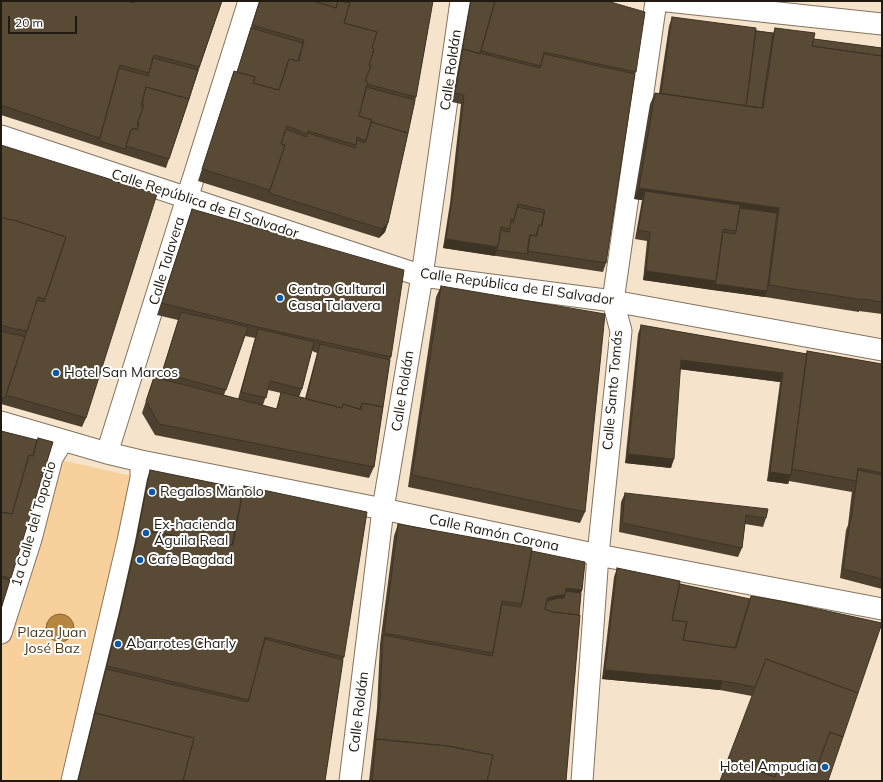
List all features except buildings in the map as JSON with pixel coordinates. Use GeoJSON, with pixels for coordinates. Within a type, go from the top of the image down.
{"type":"FeatureCollection","features":[{"type":"Feature","properties":{"kind":"street","name":"Calle Talavera"},"geometry":{"type":"LineString","coordinates":[[107,453],[249,1]]}},
{"type":"Feature","properties":{"kind":"street","name":"Calle Roldán"},"geometry":{"type":"LineString","coordinates":[[350,781],[383,509],[422,276],[461,1]]}},
{"type":"Feature","properties":{"kind":"street","name":"Calle Santo Tomás"},"geometry":{"type":"LineString","coordinates":[[582,781],[598,555],[621,331],[613,301],[656,1]]}},
{"type":"Feature","properties":{"kind":"street"},"geometry":{"type":"LineString","coordinates":[[667,1],[882,24]]}},
{"type":"Feature","properties":{"kind":"street","name":"Calle República de El Salvador"},"geometry":{"type":"LineString","coordinates":[[1,136],[422,276],[613,301],[882,350]]}},
{"type":"Feature","properties":{"kind":"street","name":"Calle Ramón Corona"},"geometry":{"type":"LineString","coordinates":[[1,422],[107,453],[141,461],[383,509],[598,555],[882,609]]}},
{"type":"Feature","properties":{"kind":"street","name":"1a Calle del Topacio"},"geometry":{"type":"LineString","coordinates":[[1,632],[31,539],[52,458],[62,440]]}},
{"type":"Feature","properties":{"kind":"street"},"geometry":{"type":"LineString","coordinates":[[72,781],[130,533],[141,478],[141,461]]}},
{"type":"Feature","properties":{"kind":"green space","name":"Plaza Juan José Baz"},"geometry":{"type":"Polygon","coordinates":[[[52,458],[141,478],[72,781],[1,781],[1,633],[52,458]]]}},
{"type":"Feature","properties":{"kind":"shaded area"},"geometry":{"type":"Polygon","coordinates":[[[60,614],[70,618],[74,628],[70,638],[60,642],[50,638],[46,628],[50,618],[60,614]]]}},
{"type":"Feature","properties":{"kind":"place","name":"Centro Cultural Casa Talavera"},"geometry":{"type":"Point","coordinates":[280,298]}},
{"type":"Feature","properties":{"kind":"place","name":"Hotel San Marcos"},"geometry":{"type":"Point","coordinates":[56,373]}},
{"type":"Feature","properties":{"kind":"place","name":"Regalos Manolo"},"geometry":{"type":"Point","coordinates":[152,492]}},
{"type":"Feature","properties":{"kind":"place","name":"Ex-hacienda Águila Real"},"geometry":{"type":"Point","coordinates":[146,533]}},
{"type":"Feature","properties":{"kind":"place","name":"Cafe Bagdad"},"geometry":{"type":"Point","coordinates":[140,560]}},
{"type":"Feature","properties":{"kind":"place","name":"Abarrotes Charly"},"geometry":{"type":"Point","coordinates":[118,644]}},
{"type":"Feature","properties":{"kind":"place","name":"Hotel Ampudia"},"geometry":{"type":"Point","coordinates":[825,767]}}]}
